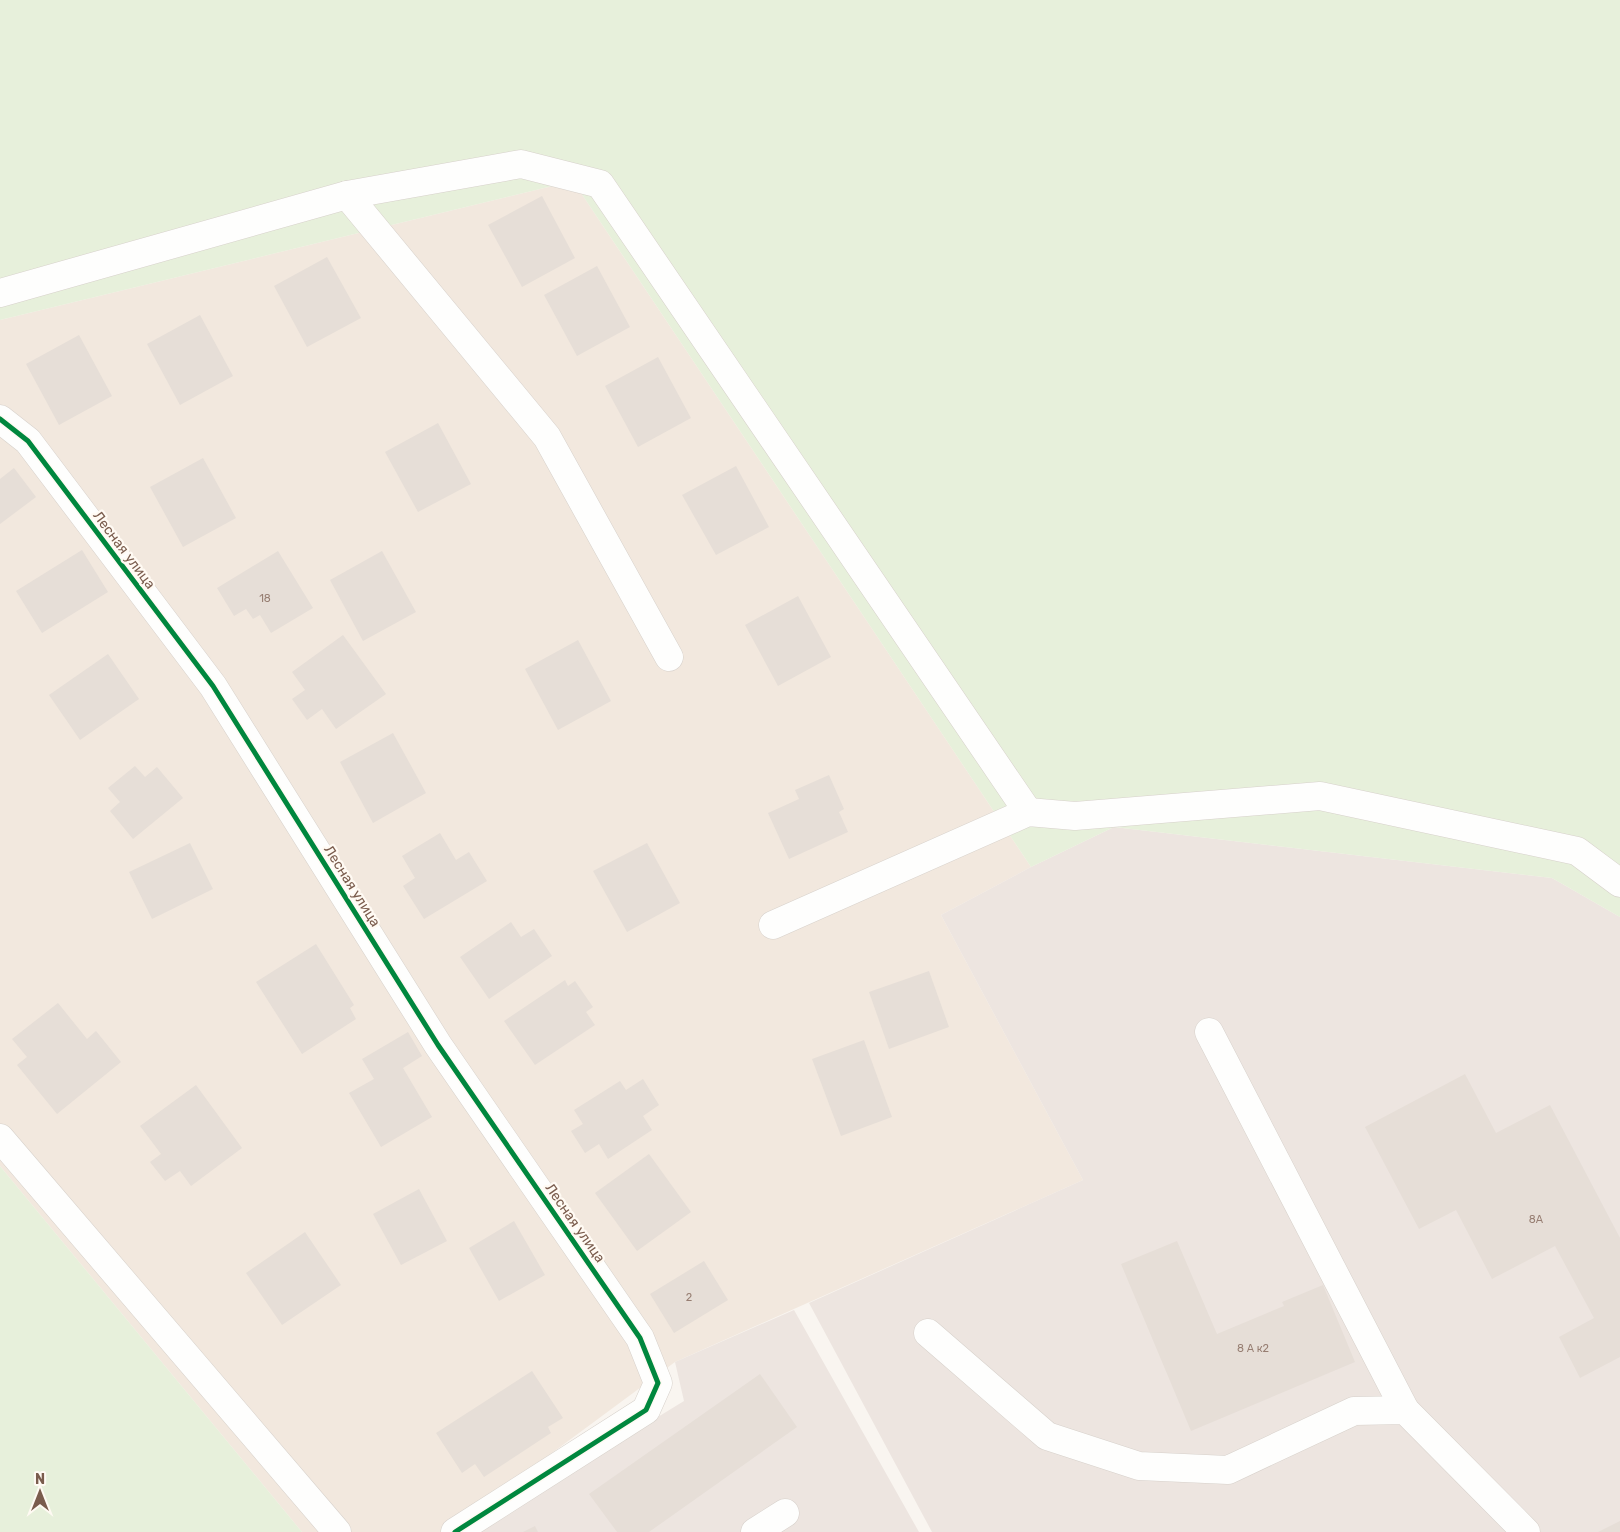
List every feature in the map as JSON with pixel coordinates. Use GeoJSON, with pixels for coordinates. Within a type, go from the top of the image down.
{"type":"FeatureCollection","features":[{"type":"Feature","properties":{"kind":"street"},"geometry":{"type":"LineString","coordinates":[[0,293],[347,195],[521,164],[600,184],[1028,812]]}},
{"type":"Feature","properties":{"kind":"street"},"geometry":{"type":"LineString","coordinates":[[347,195],[547,438],[669,657]]}},
{"type":"Feature","properties":{"kind":"street","name":"Лесная улица"},"geometry":{"type":"LineString","coordinates":[[0,419],[28,441],[213,686],[438,1045],[640,1338],[658,1383],[646,1410],[455,1532]]}},
{"type":"Feature","properties":{"kind":"street"},"geometry":{"type":"LineString","coordinates":[[773,925],[1028,812],[1074,816],[1320,796],[1577,851],[1620,883]]}},
{"type":"Feature","properties":{"kind":"street"},"geometry":{"type":"LineString","coordinates":[[1209,1032],[1405,1410],[1526,1532]]}},
{"type":"Feature","properties":{"kind":"street"},"geometry":{"type":"LineString","coordinates":[[0,1138],[337,1532]]}},
{"type":"Feature","properties":{"kind":"street"},"geometry":{"type":"LineString","coordinates":[[928,1333],[1047,1436],[1139,1466],[1228,1470],[1354,1411],[1405,1410]]}},
{"type":"Feature","properties":{"kind":"street"},"geometry":{"type":"LineString","coordinates":[[755,1532],[785,1513]]}},
{"type":"Feature","properties":{"kind":"shaded area"},"geometry":{"type":"Polygon","coordinates":[[[573,181],[1031,867],[941,915],[1083,1180],[675,1362],[445,1532],[302,1532],[0,1166],[0,320],[573,181]]]}},
{"type":"Feature","properties":{"kind":"shaded area"},"geometry":{"type":"Polygon","coordinates":[[[1114,827],[1552,878],[1620,917],[1620,1532],[932,1532],[809,1303],[1083,1180],[941,915],[1031,867],[1114,827]]]}},
{"type":"Feature","properties":{"kind":"shaded area"},"geometry":{"type":"Polygon","coordinates":[[[794,1310],[919,1532],[470,1532],[684,1401],[675,1362],[794,1310]]]}},
{"type":"Feature","properties":{"kind":"green space"},"geometry":{"type":"Polygon","coordinates":[[[0,0],[1620,0],[1620,917],[1552,878],[1114,827],[1031,867],[573,181],[0,320],[0,0]]]}},
{"type":"Feature","properties":{"kind":"green space"},"geometry":{"type":"Polygon","coordinates":[[[0,1166],[302,1532],[0,1532],[0,1166]]]}},
{"type":"Feature","properties":{"kind":"building"},"geometry":{"type":"Polygon","coordinates":[[[542,196],[575,258],[522,287],[488,225],[542,196]]]}},
{"type":"Feature","properties":{"kind":"building"},"geometry":{"type":"Polygon","coordinates":[[[327,257],[361,318],[307,347],[274,286],[327,257]]]}},
{"type":"Feature","properties":{"kind":"building"},"geometry":{"type":"Polygon","coordinates":[[[597,266],[630,327],[577,356],[544,295],[597,266]]]}},
{"type":"Feature","properties":{"kind":"building"},"geometry":{"type":"Polygon","coordinates":[[[200,315],[233,376],[180,405],[147,344],[200,315]]]}},
{"type":"Feature","properties":{"kind":"building"},"geometry":{"type":"Polygon","coordinates":[[[79,335],[112,396],[59,425],[26,364],[79,335]]]}},
{"type":"Feature","properties":{"kind":"building"},"geometry":{"type":"Polygon","coordinates":[[[658,357],[691,418],[638,447],[605,386],[658,357]]]}},
{"type":"Feature","properties":{"kind":"building"},"geometry":{"type":"Polygon","coordinates":[[[438,423],[471,484],[418,512],[385,452],[438,423]]]}},
{"type":"Feature","properties":{"kind":"building"},"geometry":{"type":"Polygon","coordinates":[[[203,458],[236,518],[183,547],[150,487],[203,458]]]}},
{"type":"Feature","properties":{"kind":"building"},"geometry":{"type":"Polygon","coordinates":[[[736,466],[769,527],[716,555],[682,495],[736,466]]]}},
{"type":"Feature","properties":{"kind":"building"},"geometry":{"type":"Polygon","coordinates":[[[14,468],[36,497],[0,524],[0,479],[14,468]]]}},
{"type":"Feature","properties":{"kind":"building"},"geometry":{"type":"Polygon","coordinates":[[[82,550],[108,592],[42,633],[16,591],[82,550]]]}},
{"type":"Feature","properties":{"kind":"building"},"geometry":{"type":"Polygon","coordinates":[[[278,551],[313,608],[271,633],[260,615],[253,619],[246,609],[234,616],[217,588],[278,551]]]}},
{"type":"Feature","properties":{"kind":"building"},"geometry":{"type":"Polygon","coordinates":[[[382,551],[416,612],[363,641],[330,580],[382,551]]]}},
{"type":"Feature","properties":{"kind":"building"},"geometry":{"type":"Polygon","coordinates":[[[798,596],[831,657],[778,686],[745,625],[798,596]]]}},
{"type":"Feature","properties":{"kind":"building"},"geometry":{"type":"Polygon","coordinates":[[[343,635],[386,694],[336,729],[322,709],[307,720],[292,699],[305,690],[292,672],[343,635]]]}},
{"type":"Feature","properties":{"kind":"building"},"geometry":{"type":"Polygon","coordinates":[[[578,640],[611,701],[558,730],[525,669],[578,640]]]}},
{"type":"Feature","properties":{"kind":"building"},"geometry":{"type":"Polygon","coordinates":[[[108,654],[139,699],[80,740],[49,695],[108,654]]]}},
{"type":"Feature","properties":{"kind":"building"},"geometry":{"type":"Polygon","coordinates":[[[393,733],[426,793],[373,823],[340,762],[393,733]]]}},
{"type":"Feature","properties":{"kind":"building"},"geometry":{"type":"Polygon","coordinates":[[[135,766],[145,777],[157,767],[183,798],[133,839],[110,811],[120,802],[108,788],[135,766]]]}},
{"type":"Feature","properties":{"kind":"building"},"geometry":{"type":"Polygon","coordinates":[[[829,775],[844,809],[839,812],[848,832],[789,859],[768,813],[799,799],[795,790],[829,775]]]}},
{"type":"Feature","properties":{"kind":"building"},"geometry":{"type":"Polygon","coordinates":[[[440,833],[456,860],[469,852],[487,881],[424,919],[403,886],[415,878],[402,856],[440,833]]]}},
{"type":"Feature","properties":{"kind":"building"},"geometry":{"type":"Polygon","coordinates":[[[190,843],[213,889],[152,919],[129,872],[190,843]]]}},
{"type":"Feature","properties":{"kind":"building"},"geometry":{"type":"Polygon","coordinates":[[[647,843],[680,903],[627,932],[593,871],[647,843]]]}},
{"type":"Feature","properties":{"kind":"building"},"geometry":{"type":"Polygon","coordinates":[[[511,922],[521,937],[534,929],[552,956],[489,999],[460,957],[511,922]]]}},
{"type":"Feature","properties":{"kind":"building"},"geometry":{"type":"Polygon","coordinates":[[[316,944],[354,1005],[350,1008],[356,1019],[302,1054],[256,982],[316,944]]]}},
{"type":"Feature","properties":{"kind":"building"},"geometry":{"type":"Polygon","coordinates":[[[929,971],[949,1027],[889,1049],[869,992],[929,971]]]}},
{"type":"Feature","properties":{"kind":"building"},"geometry":{"type":"Polygon","coordinates":[[[565,980],[568,986],[575,981],[593,1007],[586,1012],[595,1025],[535,1065],[504,1021],[565,980]]]}},
{"type":"Feature","properties":{"kind":"building"},"geometry":{"type":"Polygon","coordinates":[[[58,1003],[87,1039],[96,1031],[121,1062],[57,1114],[17,1065],[27,1057],[12,1039],[58,1003]]]}},
{"type":"Feature","properties":{"kind":"building"},"geometry":{"type":"Polygon","coordinates":[[[408,1032],[422,1056],[403,1068],[432,1117],[381,1147],[349,1093],[374,1079],[362,1059],[408,1032]]]}},
{"type":"Feature","properties":{"kind":"building"},"geometry":{"type":"Polygon","coordinates":[[[864,1040],[892,1117],[841,1136],[812,1059],[864,1040]]]}},
{"type":"Feature","properties":{"kind":"building"},"geometry":{"type":"Polygon","coordinates":[[[1465,1074],[1496,1133],[1550,1105],[1620,1238],[1620,1357],[1580,1378],[1559,1337],[1594,1318],[1555,1246],[1492,1279],[1456,1210],[1419,1229],[1365,1127],[1465,1074]]]}},
{"type":"Feature","properties":{"kind":"building"},"geometry":{"type":"Polygon","coordinates":[[[643,1079],[659,1105],[643,1116],[652,1130],[608,1159],[599,1144],[585,1153],[571,1131],[583,1124],[574,1110],[620,1081],[626,1090],[643,1079]]]}},
{"type":"Feature","properties":{"kind":"building"},"geometry":{"type":"Polygon","coordinates":[[[196,1085],[242,1148],[191,1186],[180,1171],[165,1181],[150,1162],[161,1154],[140,1126],[196,1085]]]}},
{"type":"Feature","properties":{"kind":"building"},"geometry":{"type":"Polygon","coordinates":[[[649,1154],[691,1212],[637,1251],[595,1193],[649,1154]]]}},
{"type":"Feature","properties":{"kind":"building"},"geometry":{"type":"Polygon","coordinates":[[[419,1189],[447,1241],[401,1265],[373,1214],[419,1189]]]}},
{"type":"Feature","properties":{"kind":"building"},"geometry":{"type":"Polygon","coordinates":[[[514,1221],[545,1275],[499,1301],[469,1248],[514,1221]]]}},
{"type":"Feature","properties":{"kind":"building"},"geometry":{"type":"Polygon","coordinates":[[[305,1232],[341,1285],[282,1325],[246,1273],[305,1232]]]}},
{"type":"Feature","properties":{"kind":"building"},"geometry":{"type":"Polygon","coordinates":[[[1177,1241],[1217,1334],[1284,1306],[1282,1302],[1323,1285],[1355,1362],[1191,1431],[1121,1264],[1177,1241]]]}},
{"type":"Feature","properties":{"kind":"building"},"geometry":{"type":"Polygon","coordinates":[[[704,1261],[728,1300],[674,1333],[650,1294],[704,1261]]]}},
{"type":"Feature","properties":{"kind":"building"},"geometry":{"type":"Polygon","coordinates":[[[532,1371],[563,1418],[548,1427],[551,1433],[484,1477],[475,1464],[462,1473],[436,1433],[532,1371]]]}},
{"type":"Feature","properties":{"kind":"building"},"geometry":{"type":"Polygon","coordinates":[[[760,1374],[797,1427],[649,1532],[617,1532],[589,1494],[760,1374]]]}},
{"type":"Feature","properties":{"kind":"building"},"geometry":{"type":"Polygon","coordinates":[[[1620,1521],[1620,1532],[1598,1532],[1620,1521]]]}},
{"type":"Feature","properties":{"kind":"building"},"geometry":{"type":"Polygon","coordinates":[[[535,1526],[538,1532],[523,1532],[535,1526]]]}},
{"type":"Feature","properties":{"kind":"cycle path"},"geometry":{"type":"LineString","coordinates":[[0,419],[28,441],[213,686],[438,1045],[640,1338],[658,1383],[646,1410],[455,1532]]}}]}
